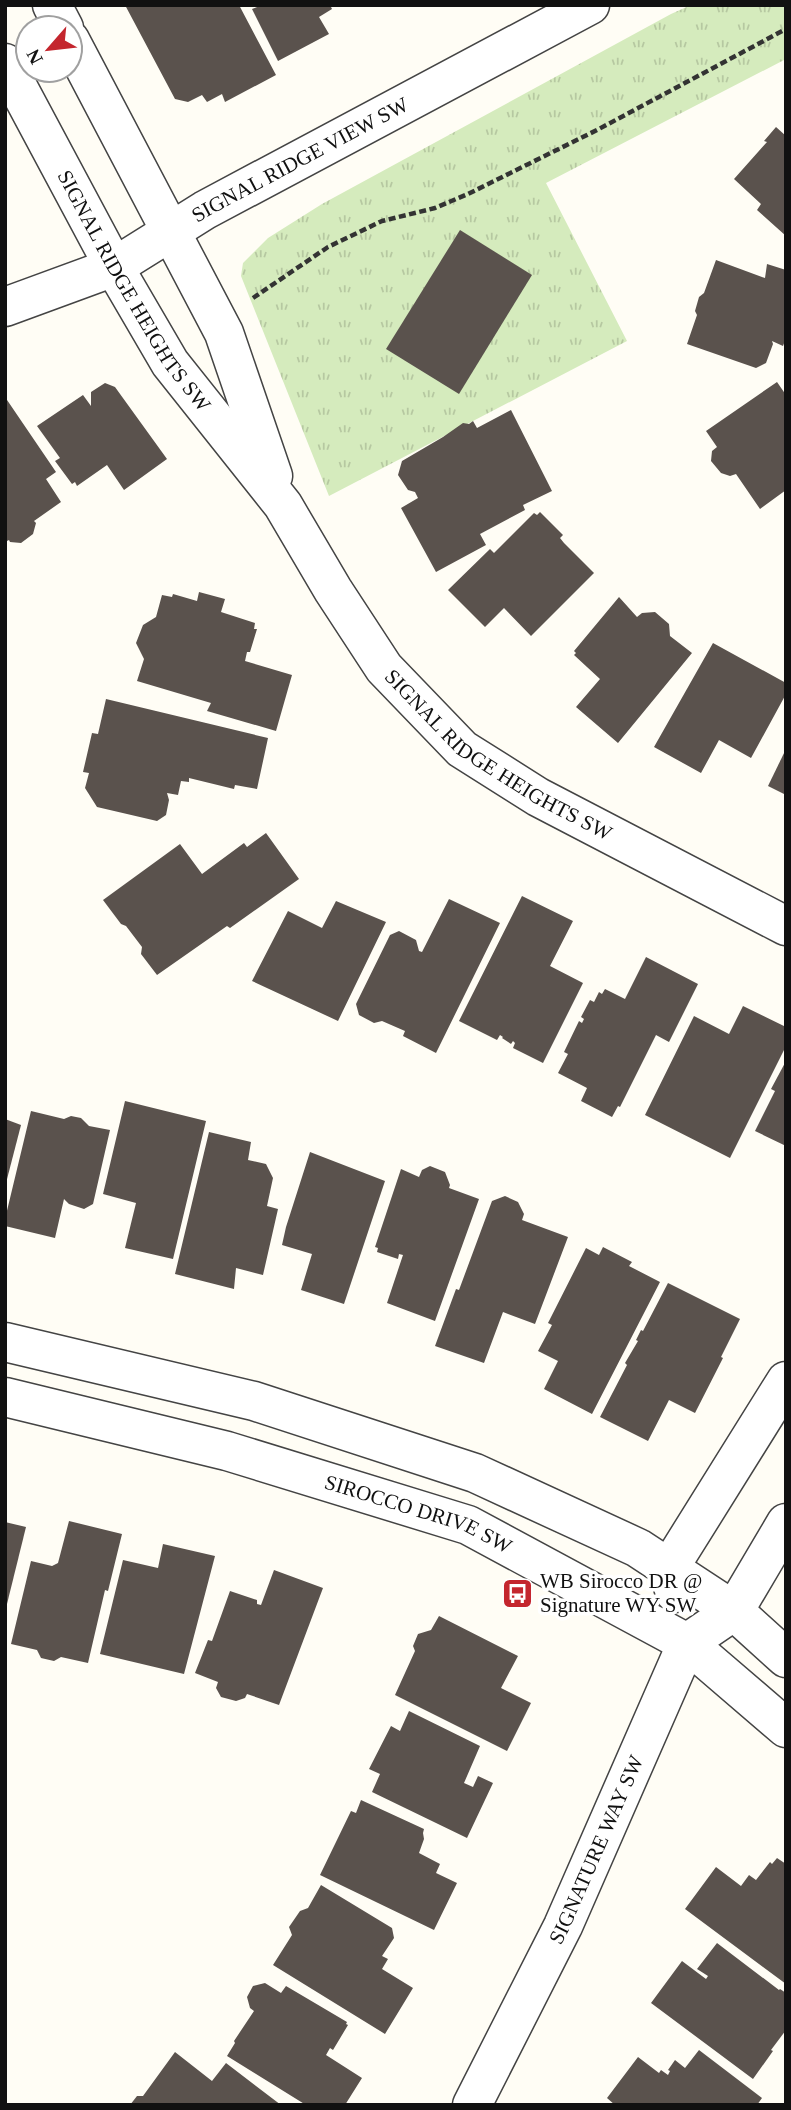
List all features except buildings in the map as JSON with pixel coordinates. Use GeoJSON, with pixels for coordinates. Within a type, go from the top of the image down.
{"type":"FeatureCollection","features":[{"type":"Feature","properties":{"kind":"street","name":"SIGNAL RIDGE VIEW SW"},"geometry":{"type":"LineString","coordinates":[[5,307],[114,267],[205,210],[590,5]]}},
{"type":"Feature","properties":{"kind":"street","name":"SIGNAL RIDGE HEIGHTS SW"},"geometry":{"type":"LineString","coordinates":[[5,63],[114,267],[170,363],[283,505],[333,590],[384,668],[462,749],[538,797],[786,926]]}},
{"type":"Feature","properties":{"kind":"street","name":"SIGNAL RIDGE HEIGHTS SW"},"geometry":{"type":"LineString","coordinates":[[84,67],[223,333],[283,505]]}},
{"type":"Feature","properties":{"kind":"street"},"geometry":{"type":"LineString","coordinates":[[5,1342],[254,1401],[475,1473],[638,1548],[734,1611],[786,1658]]}},
{"type":"Feature","properties":{"kind":"street"},"geometry":{"type":"LineString","coordinates":[[786,1381],[668,1570],[687,1643],[734,1611],[786,1523]]}},
{"type":"Feature","properties":{"kind":"street","name":"SIROCCO DRIVE SW"},"geometry":{"type":"LineString","coordinates":[[5,1397],[227,1451],[468,1525],[687,1643],[786,1728]]}},
{"type":"Feature","properties":{"kind":"street","name":"SIGNATURE WAY SW"},"geometry":{"type":"LineString","coordinates":[[472,2105],[563,1926],[687,1643]]}},
{"type":"Feature","properties":{"kind":"path"},"geometry":{"type":"LineString","coordinates":[[215,317],[255,297],[328,247],[382,221],[435,208],[468,194],[597,130],[786,29]]}},
{"type":"Feature","properties":{"kind":"green space"},"geometry":{"type":"Polygon","coordinates":[[[691,5],[786,5],[786,59],[546,183],[627,341],[329,496],[241,276],[243,263],[268,238],[322,204],[691,5]]]}},
{"type":"Feature","properties":{"kind":"place","name":"WB Sirocco DR @ Signature WY SW"},"geometry":{"type":"Point","coordinates":[517,1593]}}]}
